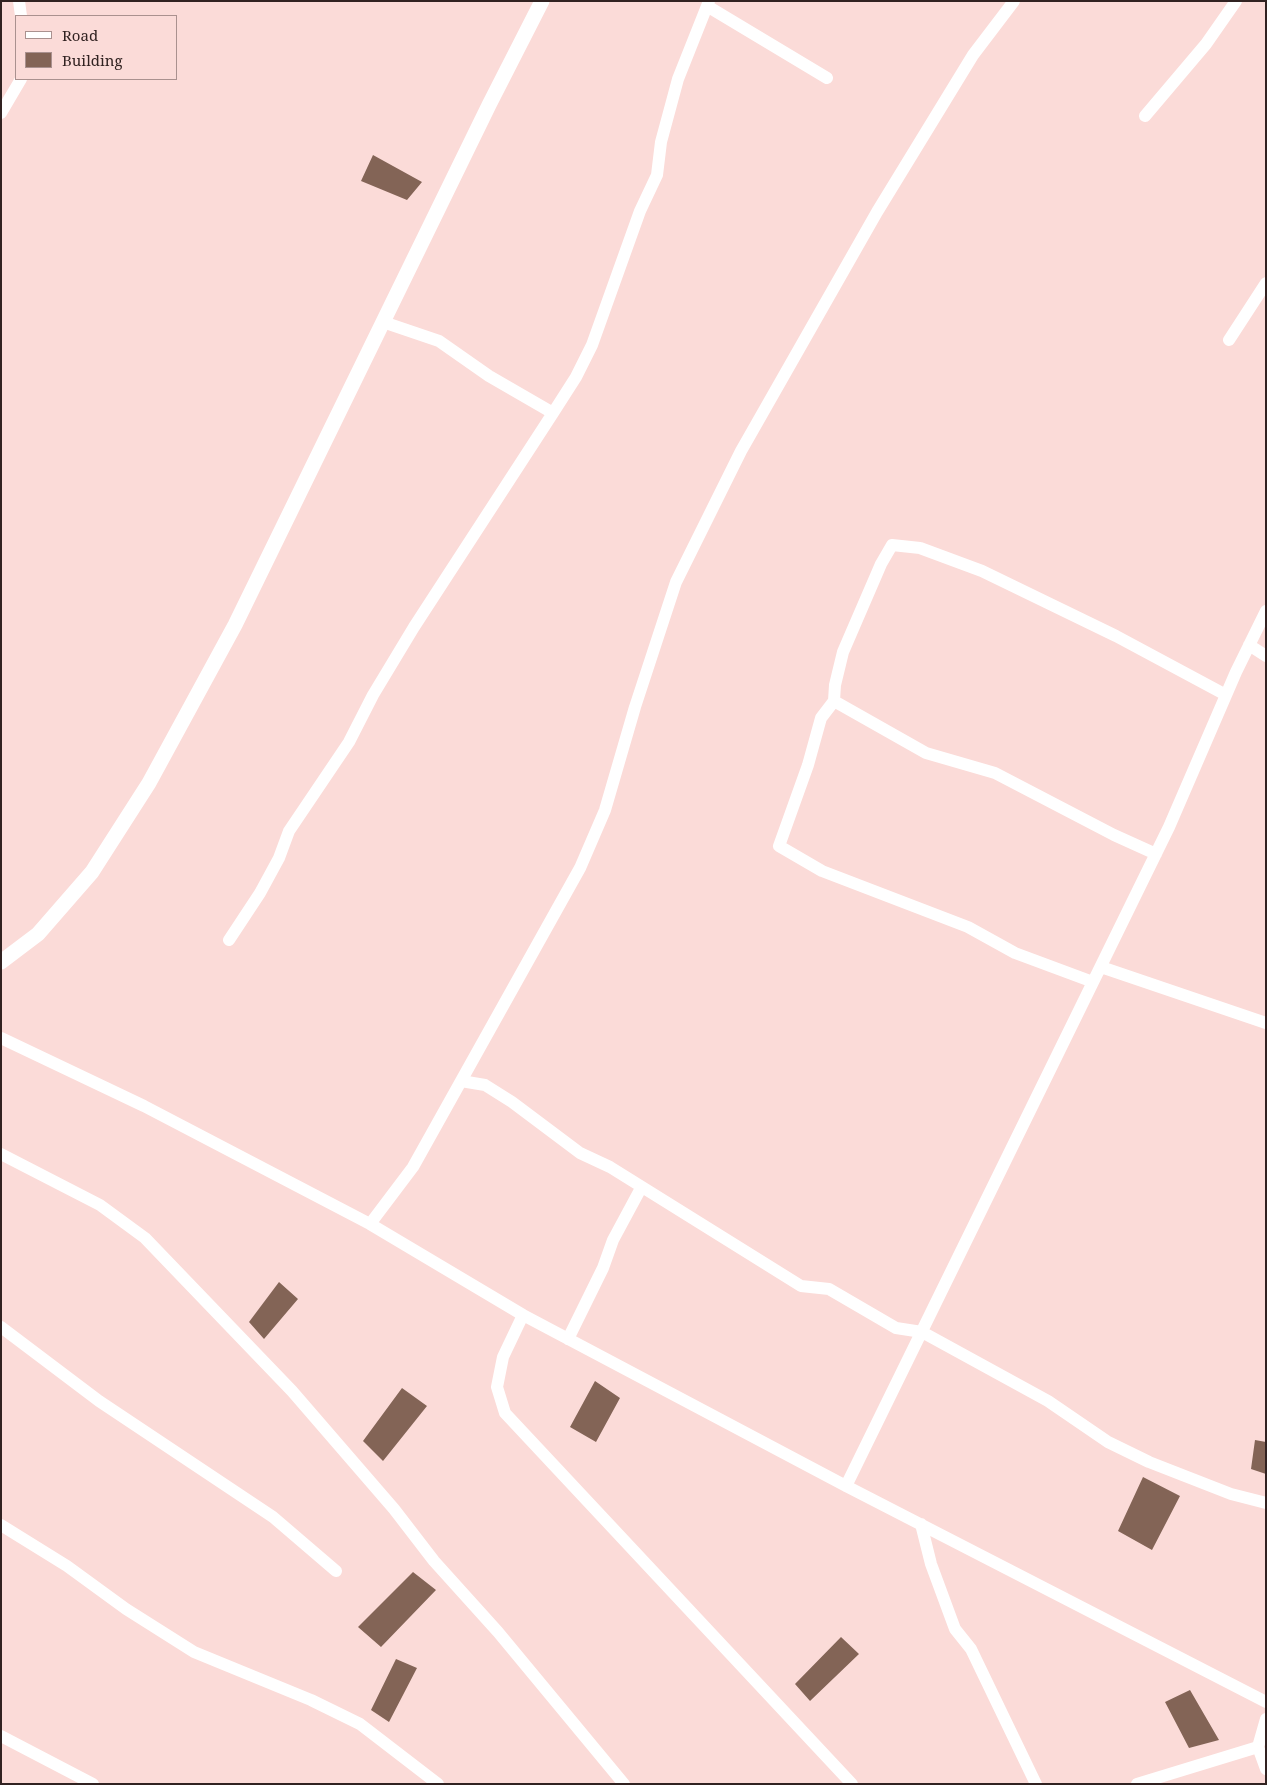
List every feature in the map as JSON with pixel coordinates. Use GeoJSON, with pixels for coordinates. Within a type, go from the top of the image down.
{"type":"FeatureCollection","features":[{"type":"Feature","properties":{"kind":"street"},"geometry":{"type":"LineString","coordinates":[[19,1],[21,15]]}},
{"type":"Feature","properties":{"kind":"street"},"geometry":{"type":"LineString","coordinates":[[1,962],[38,934],[92,872],[149,783],[235,625],[542,1]]}},
{"type":"Feature","properties":{"kind":"street"},"geometry":{"type":"LineString","coordinates":[[370,1224],[413,1166],[580,868],[605,810],[635,707],[676,582],[741,451],[882,204],[973,55],[1014,1]]}},
{"type":"Feature","properties":{"kind":"street"},"geometry":{"type":"LineString","coordinates":[[1145,116],[1206,44],[1236,1]]}},
{"type":"Feature","properties":{"kind":"street"},"geometry":{"type":"LineString","coordinates":[[229,940],[275,865],[289,830],[349,742],[372,695],[553,413],[592,345],[637,221],[657,175],[661,142],[678,79],[708,4],[827,78]]}},
{"type":"Feature","properties":{"kind":"street"},"geometry":{"type":"LineString","coordinates":[[1,113],[20,80]]}},
{"type":"Feature","properties":{"kind":"street"},"geometry":{"type":"LineString","coordinates":[[1229,340],[1266,283]]}},
{"type":"Feature","properties":{"kind":"street"},"geometry":{"type":"LineString","coordinates":[[383,322],[439,341],[490,376],[553,413]]}},
{"type":"Feature","properties":{"kind":"street"},"geometry":{"type":"LineString","coordinates":[[1093,982],[1015,953],[968,927],[822,870],[779,846],[808,764],[821,718],[834,701],[835,685],[843,652],[881,564],[892,545],[920,548],[982,571],[1116,636],[1226,695]]}},
{"type":"Feature","properties":{"kind":"street"},"geometry":{"type":"LineString","coordinates":[[846,1486],[1156,854],[1226,695],[1266,611]]}},
{"type":"Feature","properties":{"kind":"street"},"geometry":{"type":"LineString","coordinates":[[1249,645],[1266,656]]}},
{"type":"Feature","properties":{"kind":"street"},"geometry":{"type":"LineString","coordinates":[[834,701],[926,753],[995,773],[1114,835],[1156,854]]}},
{"type":"Feature","properties":{"kind":"street"},"geometry":{"type":"LineString","coordinates":[[1101,967],[1266,1023]]}},
{"type":"Feature","properties":{"kind":"street"},"geometry":{"type":"LineString","coordinates":[[1,1038],[144,1106],[370,1224],[523,1315],[846,1486],[1266,1702]]}},
{"type":"Feature","properties":{"kind":"street"},"geometry":{"type":"LineString","coordinates":[[461,1081],[486,1084],[580,1153],[610,1167],[640,1188],[706,1226],[801,1286],[829,1289],[896,1328],[922,1332],[1048,1401],[1108,1442],[1193,1480],[1232,1494],[1266,1503]]}},
{"type":"Feature","properties":{"kind":"street"},"geometry":{"type":"LineString","coordinates":[[1,1154],[100,1205],[145,1238],[292,1391],[394,1509],[434,1561],[498,1632],[624,1784]]}},
{"type":"Feature","properties":{"kind":"street"},"geometry":{"type":"LineString","coordinates":[[568,1339],[603,1268],[613,1240],[640,1188]]}},
{"type":"Feature","properties":{"kind":"street"},"geometry":{"type":"LineString","coordinates":[[523,1315],[503,1358],[497,1387],[505,1413],[852,1784]]}},
{"type":"Feature","properties":{"kind":"street"},"geometry":{"type":"LineString","coordinates":[[1,1327],[99,1401],[273,1517],[336,1571]]}},
{"type":"Feature","properties":{"kind":"street"},"geometry":{"type":"LineString","coordinates":[[921,1524],[931,1564],[956,1629],[972,1650],[1036,1784]]}},
{"type":"Feature","properties":{"kind":"street"},"geometry":{"type":"LineString","coordinates":[[1,1525],[67,1566],[126,1608],[194,1652],[311,1700],[360,1724],[438,1784]]}},
{"type":"Feature","properties":{"kind":"street"},"geometry":{"type":"LineString","coordinates":[[1266,1719],[1258,1747],[1266,1769]]}},
{"type":"Feature","properties":{"kind":"street"},"geometry":{"type":"LineString","coordinates":[[1,1736],[93,1784]]}},
{"type":"Feature","properties":{"kind":"street"},"geometry":{"type":"LineString","coordinates":[[1137,1784],[1258,1747]]}},
{"type":"Feature","properties":{"kind":"building"},"geometry":{"type":"Polygon","coordinates":[[[373,155],[422,182],[407,200],[361,181],[373,155]]]}},
{"type":"Feature","properties":{"kind":"building"},"geometry":{"type":"Polygon","coordinates":[[[279,1282],[298,1299],[264,1339],[249,1322],[279,1282]]]}},
{"type":"Feature","properties":{"kind":"building"},"geometry":{"type":"Polygon","coordinates":[[[595,1381],[620,1398],[596,1442],[570,1427],[595,1381]]]}},
{"type":"Feature","properties":{"kind":"building"},"geometry":{"type":"Polygon","coordinates":[[[402,1388],[427,1406],[383,1461],[363,1441],[402,1388]]]}},
{"type":"Feature","properties":{"kind":"building"},"geometry":{"type":"Polygon","coordinates":[[[1255,1440],[1266,1442],[1266,1474],[1251,1469],[1255,1440]]]}},
{"type":"Feature","properties":{"kind":"building"},"geometry":{"type":"Polygon","coordinates":[[[1143,1477],[1180,1496],[1152,1550],[1118,1531],[1143,1477]]]}},
{"type":"Feature","properties":{"kind":"building"},"geometry":{"type":"Polygon","coordinates":[[[413,1572],[436,1590],[381,1647],[358,1627],[413,1572]]]}},
{"type":"Feature","properties":{"kind":"building"},"geometry":{"type":"Polygon","coordinates":[[[841,1637],[859,1654],[810,1701],[795,1684],[841,1637]]]}},
{"type":"Feature","properties":{"kind":"building"},"geometry":{"type":"Polygon","coordinates":[[[396,1659],[417,1668],[389,1722],[371,1710],[396,1659]]]}},
{"type":"Feature","properties":{"kind":"building"},"geometry":{"type":"Polygon","coordinates":[[[1190,1690],[1219,1740],[1189,1748],[1165,1702],[1190,1690]]]}}]}
